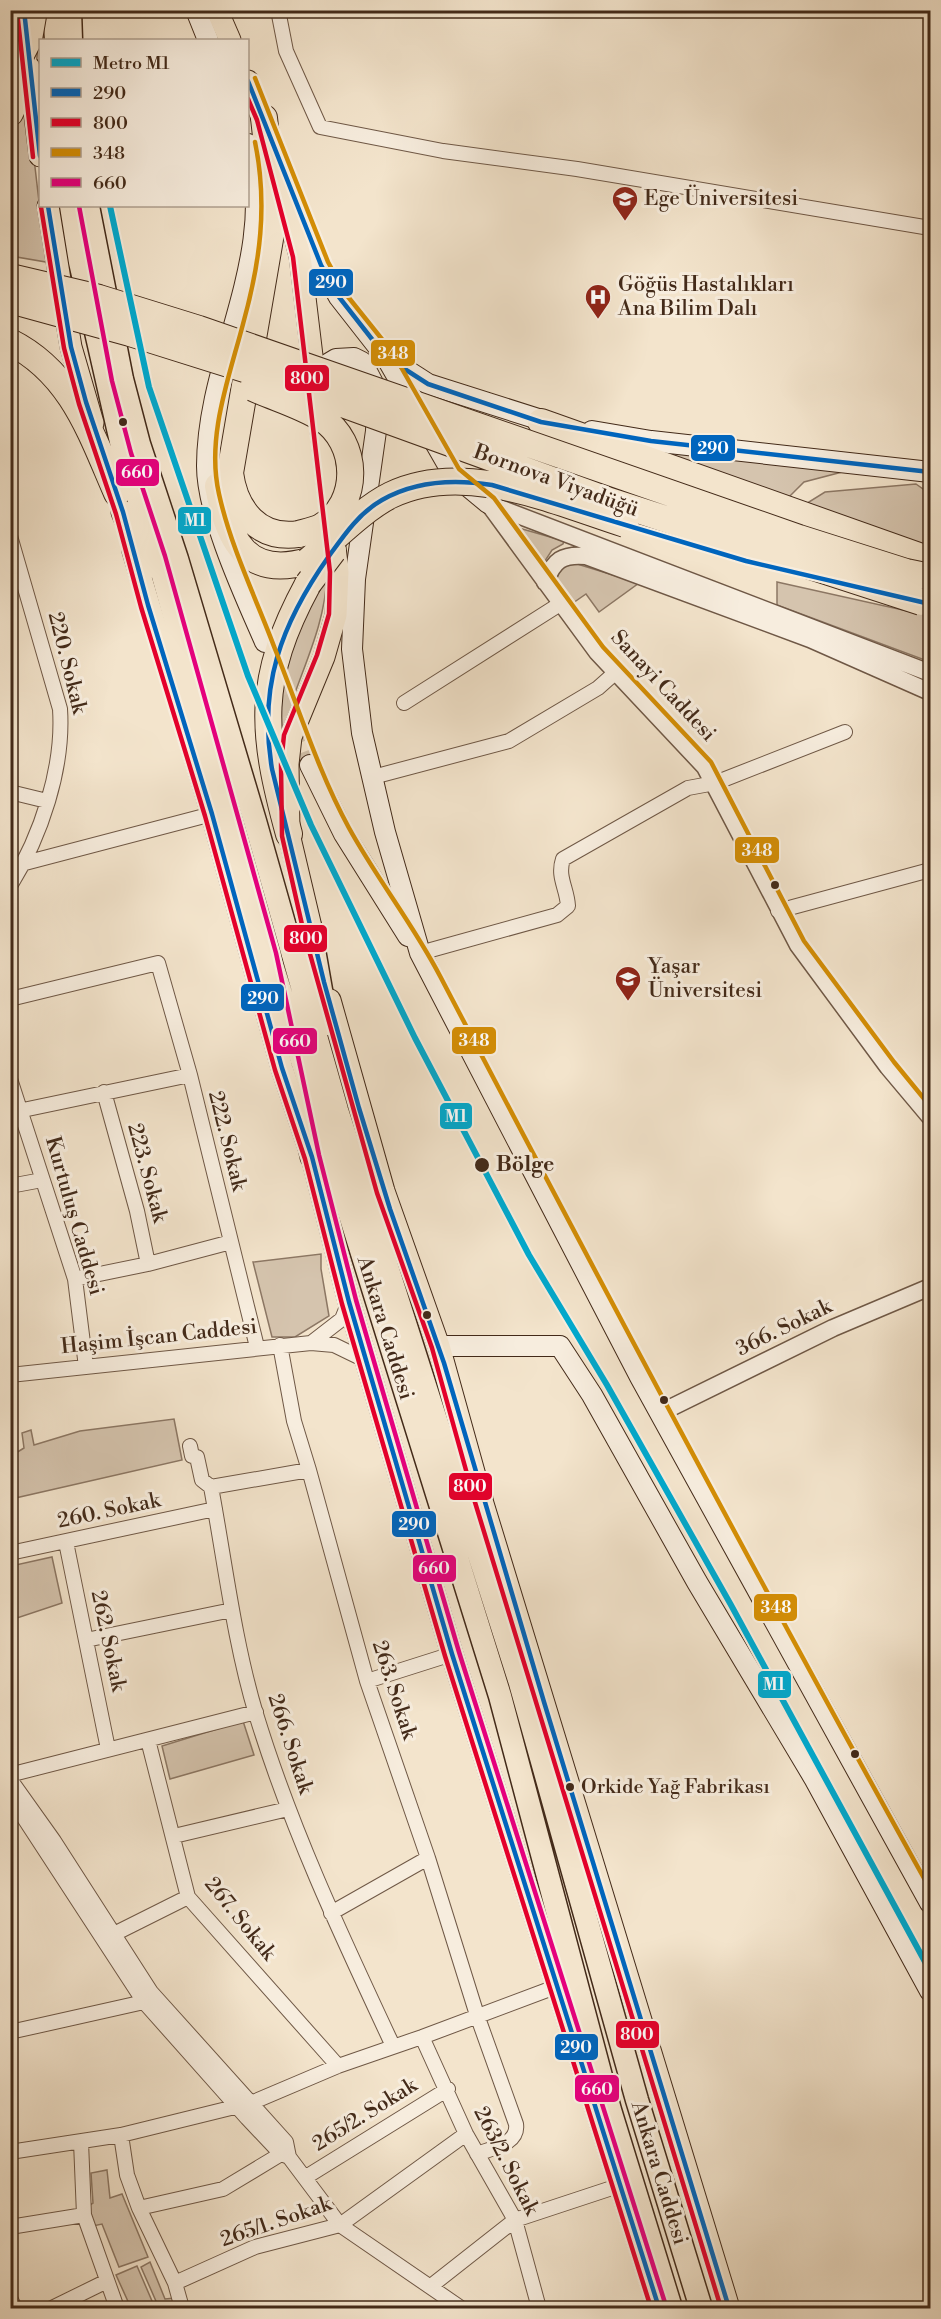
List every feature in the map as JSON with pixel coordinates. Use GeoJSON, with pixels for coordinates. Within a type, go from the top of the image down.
{"type":"FeatureCollection","features":[{"type":"Feature","properties":{"kind":"highway"},"geometry":{"type":"LineString","coordinates":[[54,10],[56,39]]}},
{"type":"Feature","properties":{"kind":"highway"},"geometry":{"type":"LineString","coordinates":[[70,10],[71,39]]}},
{"type":"Feature","properties":{"kind":"highway"},"geometry":{"type":"LineString","coordinates":[[10,76],[29,39],[28,17]]}},
{"type":"Feature","properties":{"kind":"highway"},"geometry":{"type":"LineString","coordinates":[[14,107],[22,87],[28,17]]}},
{"type":"Feature","properties":{"kind":"highway"},"geometry":{"type":"LineString","coordinates":[[130,333],[322,418],[335,431],[344,445],[350,463],[350,484],[346,499],[328,522],[299,534],[278,534],[263,530],[242,511],[233,494],[230,473],[224,463],[270,239],[273,199],[264,118]]}},
{"type":"Feature","properties":{"kind":"highway","name":"Ankara Caddesi"},"geometry":{"type":"LineString","coordinates":[[71,207],[82,273],[124,455],[158,558],[269,954],[500,1696],[610,2110],[671,2308]]}},
{"type":"Feature","properties":{"kind":"highway","name":"Ankara Caddesi"},"geometry":{"type":"LineString","coordinates":[[88,207],[122,379],[139,444],[177,560],[334,1099],[520,1683],[637,2100],[701,2308]]}},
{"type":"Feature","properties":{"kind":"highway"},"geometry":{"type":"LineString","coordinates":[[249,272],[224,463],[226,521],[234,540],[252,559],[274,566],[308,572]]}},
{"type":"Feature","properties":{"kind":"highway","name":"Bornova Viyadüğü"},"geometry":{"type":"LineString","coordinates":[[10,277],[99,298],[199,328],[799,538],[906,572],[930,577]]}},
{"type":"Feature","properties":{"kind":"highway","name":"Bornova Viyadüğü"},"geometry":{"type":"LineString","coordinates":[[10,300],[130,333],[260,374],[618,503],[926,603]]}},
{"type":"Feature","properties":{"kind":"highway"},"geometry":{"type":"LineString","coordinates":[[10,342],[37,358],[53,372],[81,409],[133,532],[208,733]]}},
{"type":"Feature","properties":{"kind":"highway"},"geometry":{"type":"LineString","coordinates":[[541,422],[930,560]]}},
{"type":"Feature","properties":{"kind":"highway"},"geometry":{"type":"LineString","coordinates":[[290,834],[272,773],[267,717],[272,672],[278,648],[308,572],[355,531],[375,504],[391,495],[417,486],[461,480],[549,500],[746,561],[926,603]]}},
{"type":"Feature","properties":{"kind":"highway"},"geometry":{"type":"LineString","coordinates":[[310,927],[322,1000],[367,1181],[377,1236]]}},
{"type":"Feature","properties":{"kind":"highway"},"geometry":{"type":"LineString","coordinates":[[269,954],[312,1156]]}},
{"type":"Feature","properties":{"kind":"highway"},"geometry":{"type":"LineString","coordinates":[[399,1302],[446,1420],[482,1497]]}},
{"type":"Feature","properties":{"kind":"main road"},"geometry":{"type":"LineString","coordinates":[[196,10],[208,39]]}},
{"type":"Feature","properties":{"kind":"main road"},"geometry":{"type":"LineString","coordinates":[[217,10],[230,39]]}},
{"type":"Feature","properties":{"kind":"main road"},"geometry":{"type":"LineString","coordinates":[[28,17],[39,144]]}},
{"type":"Feature","properties":{"kind":"main road"},"geometry":{"type":"LineString","coordinates":[[249,83],[321,265],[339,297],[386,357],[453,474],[488,503]]}},
{"type":"Feature","properties":{"kind":"main road"},"geometry":{"type":"LineString","coordinates":[[264,118],[300,256],[338,572],[336,615],[324,657],[291,737],[288,764],[290,834],[310,927],[384,1191],[439,1346],[482,1497],[729,2308]]}},
{"type":"Feature","properties":{"kind":"main road"},"geometry":{"type":"LineString","coordinates":[[249,150],[257,195],[249,272],[214,402],[207,467],[212,500],[232,564],[265,642]]}},
{"type":"Feature","properties":{"kind":"main road"},"geometry":{"type":"LineString","coordinates":[[48,207],[71,347],[213,814],[282,1068],[312,1156],[349,1302],[452,1654],[659,2308]]}},
{"type":"Feature","properties":{"kind":"main road"},"geometry":{"type":"LineString","coordinates":[[316,387],[326,365],[345,357],[362,362],[374,385],[377,401],[376,431],[355,531],[352,649],[362,733],[420,953]]}},
{"type":"Feature","properties":{"kind":"main road"},"geometry":{"type":"LineString","coordinates":[[386,357],[428,384],[541,422],[651,441],[930,472]]}},
{"type":"Feature","properties":{"kind":"main road"},"geometry":{"type":"LineString","coordinates":[[891,467],[930,481]]}},
{"type":"Feature","properties":{"kind":"main road"},"geometry":{"type":"LineString","coordinates":[[310,765],[344,834],[420,953],[660,1413],[930,1903]]}},
{"type":"Feature","properties":{"kind":"main road"},"geometry":{"type":"LineString","coordinates":[[439,1346],[560,1346],[592,1395],[703,1592],[819,1787],[930,1991]]}},
{"type":"Feature","properties":{"kind":"street"},"geometry":{"type":"LineString","coordinates":[[277,14],[286,51],[320,127],[443,151],[577,169],[930,228]]}},
{"type":"Feature","properties":{"kind":"street"},"geometry":{"type":"LineString","coordinates":[[355,531],[379,496],[390,486],[406,478],[428,477],[456,487],[488,503],[930,673]]}},
{"type":"Feature","properties":{"kind":"street","name":"Sanayi Caddesi"},"geometry":{"type":"LineString","coordinates":[[488,503],[560,604],[616,672],[705,767],[778,911],[798,945],[888,1067],[930,1117]]}},
{"type":"Feature","properties":{"kind":"street","name":"220. Sokak"},"geometry":{"type":"LineString","coordinates":[[10,536],[60,709],[62,733],[47,801]]}},
{"type":"Feature","properties":{"kind":"street"},"geometry":{"type":"LineString","coordinates":[[545,582],[552,565],[563,556],[586,556],[810,639],[930,692]]}},
{"type":"Feature","properties":{"kind":"street"},"geometry":{"type":"LineString","coordinates":[[404,703],[560,604]]}},
{"type":"Feature","properties":{"kind":"street"},"geometry":{"type":"LineString","coordinates":[[373,777],[508,741],[598,688],[616,672]]}},
{"type":"Feature","properties":{"kind":"street"},"geometry":{"type":"LineString","coordinates":[[420,953],[557,915],[568,906],[568,895],[559,872],[563,859],[688,788],[715,783],[845,732]]}},
{"type":"Feature","properties":{"kind":"street"},"geometry":{"type":"LineString","coordinates":[[10,792],[47,801],[25,862],[10,886]]}},
{"type":"Feature","properties":{"kind":"street"},"geometry":{"type":"LineString","coordinates":[[25,862],[213,814]]}},
{"type":"Feature","properties":{"kind":"street"},"geometry":{"type":"LineString","coordinates":[[778,911],[930,870]]}},
{"type":"Feature","properties":{"kind":"street"},"geometry":{"type":"LineString","coordinates":[[10,999],[158,963],[190,1075]]}},
{"type":"Feature","properties":{"kind":"street","name":"222. Sokak"},"geometry":{"type":"LineString","coordinates":[[23,1110],[190,1075],[257,1347]]}},
{"type":"Feature","properties":{"kind":"street","name":"Kurtuluş Caddesi"},"geometry":{"type":"LineString","coordinates":[[10,1078],[23,1110],[42,1180],[75,1279],[86,1367]]}},
{"type":"Feature","properties":{"kind":"street","name":"223. Sokak"},"geometry":{"type":"LineString","coordinates":[[104,1092],[137,1211],[148,1264]]}},
{"type":"Feature","properties":{"kind":"street"},"geometry":{"type":"LineString","coordinates":[[10,1186],[42,1180]]}},
{"type":"Feature","properties":{"kind":"street"},"geometry":{"type":"LineString","coordinates":[[75,1279],[148,1264],[231,1242]]}},
{"type":"Feature","properties":{"kind":"street","name":"366. Sokak"},"geometry":{"type":"LineString","coordinates":[[660,1413],[833,1328],[930,1287]]}},
{"type":"Feature","properties":{"kind":"street"},"geometry":{"type":"LineString","coordinates":[[311,1343],[342,1319],[349,1302]]}},
{"type":"Feature","properties":{"kind":"street","name":"Haşim İşcan Caddesi"},"geometry":{"type":"LineString","coordinates":[[10,1375],[311,1343],[334,1345],[367,1361]]}},
{"type":"Feature","properties":{"kind":"street","name":"263. Sokak"},"geometry":{"type":"LineString","coordinates":[[280,1345],[294,1421],[367,1681],[428,1858],[477,2015],[517,2127],[515,2135],[509,2142],[477,2154]]}},
{"type":"Feature","properties":{"kind":"street","name":"266. Sokak"},"geometry":{"type":"LineString","coordinates":[[190,1446],[192,1456],[197,1457],[202,1480],[211,1487],[232,1610],[256,1712],[288,1809],[331,1913],[393,2046]]}},
{"type":"Feature","properties":{"kind":"street"},"geometry":{"type":"LineString","coordinates":[[211,1487],[309,1470]]}},
{"type":"Feature","properties":{"kind":"street","name":"260. Sokak"},"geometry":{"type":"LineString","coordinates":[[10,1553],[215,1509]]}},
{"type":"Feature","properties":{"kind":"street","name":"262. Sokak"},"geometry":{"type":"LineString","coordinates":[[66,1542],[108,1749]]}},
{"type":"Feature","properties":{"kind":"street"},"geometry":{"type":"LineString","coordinates":[[86,1640],[232,1610]]}},
{"type":"Feature","properties":{"kind":"street"},"geometry":{"type":"LineString","coordinates":[[367,1681],[452,1654]]}},
{"type":"Feature","properties":{"kind":"street"},"geometry":{"type":"LineString","coordinates":[[256,1712],[108,1749],[12,1780],[151,1992],[285,2156],[306,2177],[340,2225],[461,2308]]}},
{"type":"Feature","properties":{"kind":"street","name":"267. Sokak"},"geometry":{"type":"LineString","coordinates":[[148,1740],[188,1897],[338,2066]]}},
{"type":"Feature","properties":{"kind":"street"},"geometry":{"type":"LineString","coordinates":[[10,1805],[22,1815],[144,2002],[244,2105]]}},
{"type":"Feature","properties":{"kind":"street"},"geometry":{"type":"LineString","coordinates":[[174,1836],[288,1809]]}},
{"type":"Feature","properties":{"kind":"street"},"geometry":{"type":"LineString","coordinates":[[331,1913],[428,1858]]}},
{"type":"Feature","properties":{"kind":"street"},"geometry":{"type":"LineString","coordinates":[[114,1934],[188,1897]]}},
{"type":"Feature","properties":{"kind":"street"},"geometry":{"type":"LineString","coordinates":[[10,2151],[121,2135],[244,2105],[338,2066],[558,1986]]}},
{"type":"Feature","properties":{"kind":"street"},"geometry":{"type":"LineString","coordinates":[[10,2032],[144,2002]]}},
{"type":"Feature","properties":{"kind":"street","name":"263/2. Sokak"},"geometry":{"type":"LineString","coordinates":[[422,2037],[448,2089],[466,2134],[515,2220],[539,2308]]}},
{"type":"Feature","properties":{"kind":"street","name":"265/2. Sokak"},"geometry":{"type":"LineString","coordinates":[[306,2177],[448,2089]]}},
{"type":"Feature","properties":{"kind":"street","name":"265/1. Sokak"},"geometry":{"type":"LineString","coordinates":[[175,2283],[255,2247],[340,2225],[466,2134]]}},
{"type":"Feature","properties":{"kind":"street"},"geometry":{"type":"LineString","coordinates":[[121,2135],[127,2175],[139,2208],[175,2283],[182,2308]]}},
{"type":"Feature","properties":{"kind":"street"},"geometry":{"type":"LineString","coordinates":[[81,2142],[84,2216],[105,2282],[117,2308]]}},
{"type":"Feature","properties":{"kind":"street"},"geometry":{"type":"LineString","coordinates":[[139,2208],[223,2189],[285,2156]]}},
{"type":"Feature","properties":{"kind":"street"},"geometry":{"type":"LineString","coordinates":[[431,2286],[515,2220],[621,2185]]}},
{"type":"Feature","properties":{"kind":"street"},"geometry":{"type":"LineString","coordinates":[[10,2227],[84,2216]]}},
{"type":"Feature","properties":{"kind":"street"},"geometry":{"type":"LineString","coordinates":[[52,2308],[105,2282]]}},
{"type":"Feature","properties":{"kind":"street"},"geometry":{"type":"LineString","coordinates":[[10,2298],[15,2308]]}},
{"type":"Feature","properties":{"kind":"shaded area"},"geometry":{"type":"Polygon","coordinates":[[[27,98],[46,262],[11,256],[11,128],[27,98]]]}},
{"type":"Feature","properties":{"kind":"shaded area"},"geometry":{"type":"Polygon","coordinates":[[[635,448],[846,471],[804,482],[785,501],[635,448]]]}},
{"type":"Feature","properties":{"kind":"shaded area"},"geometry":{"type":"Polygon","coordinates":[[[916,484],[930,494],[930,547],[804,505],[825,492],[916,484]]]}},
{"type":"Feature","properties":{"kind":"shaded area"},"geometry":{"type":"Polygon","coordinates":[[[512,526],[564,541],[552,550],[543,564],[512,526]]]}},
{"type":"Feature","properties":{"kind":"shaded area"},"geometry":{"type":"Polygon","coordinates":[[[574,563],[639,583],[599,612],[586,594],[570,605],[555,585],[560,569],[574,563]]]}},
{"type":"Feature","properties":{"kind":"shaded area"},"geometry":{"type":"Polygon","coordinates":[[[327,576],[320,622],[292,702],[275,766],[286,635],[327,576]]]}},
{"type":"Feature","properties":{"kind":"shaded area"},"geometry":{"type":"Polygon","coordinates":[[[777,582],[930,616],[930,662],[777,605],[777,582]]]}},
{"type":"Feature","properties":{"kind":"shaded area"},"geometry":{"type":"Polygon","coordinates":[[[321,1254],[321,1269],[329,1316],[295,1337],[272,1337],[253,1262],[321,1254]]]}},
{"type":"Feature","properties":{"kind":"shaded area"},"geometry":{"type":"Polygon","coordinates":[[[174,1419],[182,1460],[11,1499],[11,1456],[24,1448],[22,1433],[31,1430],[34,1445],[80,1431],[174,1419]]]}},
{"type":"Feature","properties":{"kind":"shaded area"},"geometry":{"type":"Polygon","coordinates":[[[52,1557],[62,1603],[11,1620],[11,1566],[52,1557]]]}},
{"type":"Feature","properties":{"kind":"shaded area"},"geometry":{"type":"Polygon","coordinates":[[[243,1721],[254,1755],[170,1779],[162,1746],[243,1721]]]}},
{"type":"Feature","properties":{"kind":"shaded area"},"geometry":{"type":"Polygon","coordinates":[[[107,2170],[110,2198],[122,2194],[148,2257],[119,2267],[102,2224],[88,2227],[82,2210],[93,2203],[91,2173],[107,2170]]]}},
{"type":"Feature","properties":{"kind":"shaded area"},"geometry":{"type":"Polygon","coordinates":[[[150,2262],[165,2299],[174,2298],[174,2308],[159,2308],[141,2267],[150,2262]]]}},
{"type":"Feature","properties":{"kind":"shaded area"},"geometry":{"type":"Polygon","coordinates":[[[137,2266],[155,2308],[131,2308],[116,2275],[137,2266]]]}},
{"type":"Feature","properties":{"kind":"tunnel"},"geometry":{"type":"LineString","coordinates":[[274,667],[310,765]]}},
{"type":"Feature","properties":{"kind":"metro line","name":"M1"},"geometry":{"type":"LineString","coordinates":[[110,207],[149,387],[248,676],[311,825],[415,1038],[529,1255],[607,1385],[731,1605],[930,1971]]}},
{"type":"Feature","properties":{"kind":"transit line","name":"290"},"geometry":{"type":"LineString","coordinates":[[24,10],[39,147]]}},
{"type":"Feature","properties":{"kind":"transit line","name":"800"},"geometry":{"type":"LineString","coordinates":[[17,11],[33,157]]}},
{"type":"Feature","properties":{"kind":"transit line","name":"348"},"geometry":{"type":"LineString","coordinates":[[255,78],[328,262],[345,293],[393,353],[459,469],[494,498],[603,647],[711,762],[804,941],[894,1062],[930,1106]]}},
{"type":"Feature","properties":{"kind":"transit line","name":"290"},"geometry":{"type":"LineString","coordinates":[[249,84],[321,265],[339,297],[386,357],[428,384],[541,422],[651,441],[930,472]]}},
{"type":"Feature","properties":{"kind":"transit line","name":"800"},"geometry":{"type":"LineString","coordinates":[[249,101],[257,120],[293,257],[330,572],[329,614],[317,655],[284,735],[281,764],[282,836],[303,929],[377,1193],[432,1348],[474,1499],[721,2308]]}},
{"type":"Feature","properties":{"kind":"transit line","name":"348"},"geometry":{"type":"LineString","coordinates":[[255,142],[261,188],[258,256],[249,301],[221,408],[215,451],[219,494],[244,573],[318,762],[349,828],[440,976],[682,1434],[930,1889]]}},
{"type":"Feature","properties":{"kind":"transit line","name":"800"},"geometry":{"type":"LineString","coordinates":[[41,207],[64,348],[79,404],[116,514],[141,607],[205,816],[275,1070],[305,1159],[342,1304],[445,1656],[651,2308]]}},
{"type":"Feature","properties":{"kind":"transit line","name":"290"},"geometry":{"type":"LineString","coordinates":[[48,207],[71,347],[86,402],[123,512],[148,605],[212,814],[282,1068],[312,1157],[349,1302],[452,1654],[659,2308]]}},
{"type":"Feature","properties":{"kind":"transit line","name":"660"},"geometry":{"type":"LineString","coordinates":[[79,207],[112,381],[131,453],[165,556],[276,953],[319,1155],[356,1300],[459,1652],[666,2306]]}},
{"type":"Feature","properties":{"kind":"transit line","name":"290"},"geometry":{"type":"LineString","coordinates":[[729,2308],[544,1702],[444,1363],[390,1209],[359,1108],[324,982],[272,769],[268,739],[271,683],[286,631],[298,606],[312,581],[346,532],[366,511],[382,500],[408,489],[435,483],[463,482],[492,485],[746,561],[930,604]]}},
{"type":"Feature","properties":{"kind":"place","name":"Ege Üniversitesi"},"geometry":{"type":"Point","coordinates":[625,222]}},
{"type":"Feature","properties":{"kind":"place","name":"Göğüs Hastalıkları Ana Bilim Dalı"},"geometry":{"type":"Point","coordinates":[598,320]}},
{"type":"Feature","properties":{"kind":"place","name":"Yaşar Üniversitesi"},"geometry":{"type":"Point","coordinates":[628,1002]}},
{"type":"Feature","properties":{"kind":"place","name":"Bölge"},"geometry":{"type":"Point","coordinates":[482,1165]}},
{"type":"Feature","properties":{"kind":"place","name":"Orkide Yağ Fabrikası"},"geometry":{"type":"Point","coordinates":[570,1787]}}]}
